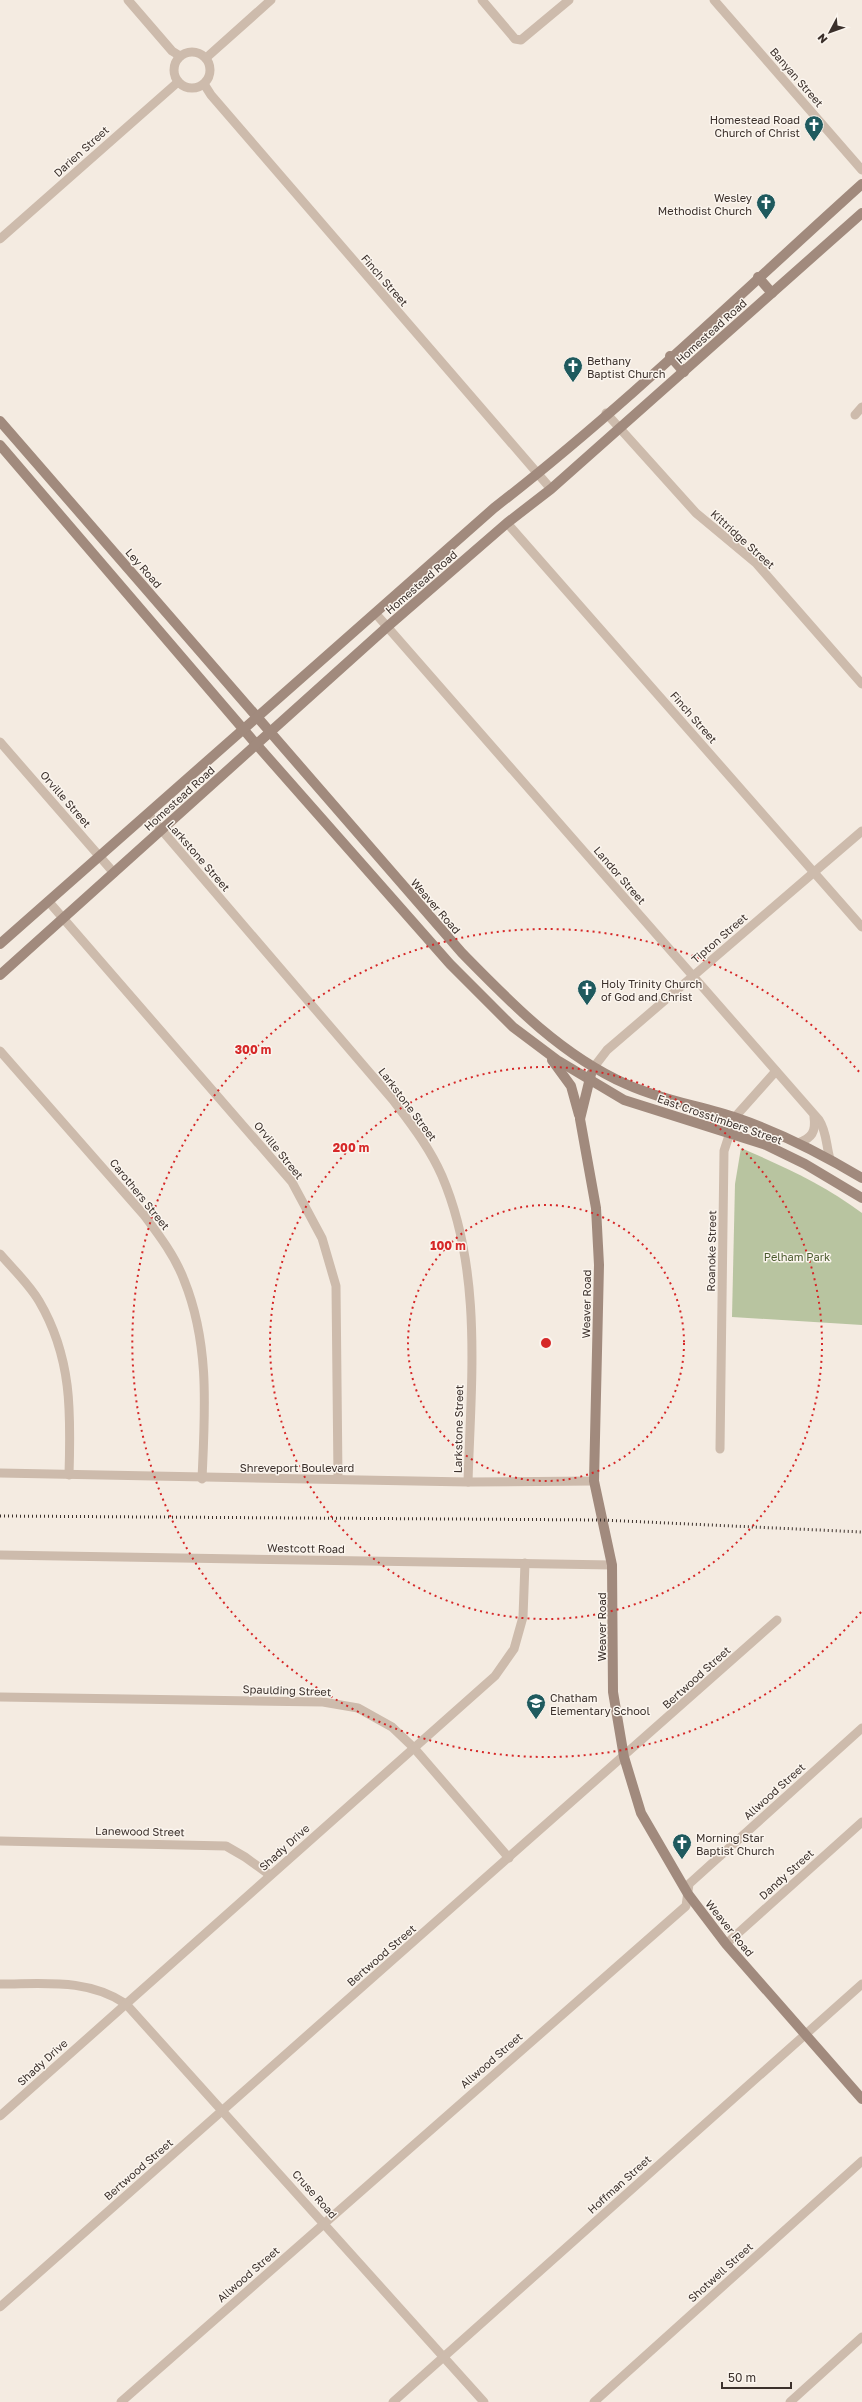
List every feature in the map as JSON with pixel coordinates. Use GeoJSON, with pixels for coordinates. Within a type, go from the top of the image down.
{"type":"FeatureCollection","features":[{"type":"Feature","properties":{"kind":"main road","name":"Homestead Road"},"geometry":{"type":"LineString","coordinates":[[0,944],[376,614],[494,508],[537,474],[862,184]]}},
{"type":"Feature","properties":{"kind":"main road","name":"Homestead Road"},"geometry":{"type":"LineString","coordinates":[[0,975],[63,920],[160,830],[387,627],[507,523],[551,489],[862,213]]}},
{"type":"Feature","properties":{"kind":"main road"},"geometry":{"type":"LineString","coordinates":[[758,277],[772,293]]}},
{"type":"Feature","properties":{"kind":"main road"},"geometry":{"type":"LineString","coordinates":[[670,356],[684,372]]}},
{"type":"Feature","properties":{"kind":"main road","name":"Ley Road"},"geometry":{"type":"LineString","coordinates":[[0,421],[269,732]]}},
{"type":"Feature","properties":{"kind":"main road"},"geometry":{"type":"LineString","coordinates":[[0,445],[256,744],[450,964],[513,1028],[548,1054],[589,1079]]}},
{"type":"Feature","properties":{"kind":"main road"},"geometry":{"type":"LineString","coordinates":[[51,504],[64,494]]}},
{"type":"Feature","properties":{"kind":"main road"},"geometry":{"type":"LineString","coordinates":[[120,584],[133,574]]}},
{"type":"Feature","properties":{"kind":"main road","name":"Weaver Road"},"geometry":{"type":"LineString","coordinates":[[269,732],[462,953],[524,1016],[547,1035],[594,1067],[589,1079],[580,1119],[596,1208],[598,1265],[594,1481],[612,1565],[613,1692],[624,1758],[641,1813],[688,1894],[726,1944],[862,2098]]}},
{"type":"Feature","properties":{"kind":"main road"},"geometry":{"type":"LineString","coordinates":[[423,933],[436,923]]}},
{"type":"Feature","properties":{"kind":"main road"},"geometry":{"type":"LineString","coordinates":[[548,1054],[571,1086],[580,1119]]}},
{"type":"Feature","properties":{"kind":"main road","name":"East Crosstimbers Street"},"geometry":{"type":"LineString","coordinates":[[594,1067],[626,1084],[735,1117],[772,1130],[830,1159],[862,1178]]}},
{"type":"Feature","properties":{"kind":"main road","name":"East Crosstimbers Street"},"geometry":{"type":"LineString","coordinates":[[589,1079],[624,1100],[766,1145],[805,1164],[862,1198]]}},
{"type":"Feature","properties":{"kind":"street"},"geometry":{"type":"LineString","coordinates":[[128,0],[172,51],[180,56]]}},
{"type":"Feature","properties":{"kind":"street"},"geometry":{"type":"LineString","coordinates":[[206,58],[271,0]]}},
{"type":"Feature","properties":{"kind":"street"},"geometry":{"type":"LineString","coordinates":[[482,0],[515,39],[521,40],[569,0]]}},
{"type":"Feature","properties":{"kind":"street","name":"Banyan Street"},"geometry":{"type":"LineString","coordinates":[[714,0],[862,170]]}},
{"type":"Feature","properties":{"kind":"street"},"geometry":{"type":"LineString","coordinates":[[191,51],[202,54],[206,58],[209,62],[210,74],[204,84],[194,88],[188,88],[178,82],[174,71],[176,60],[180,56],[191,51]]}},
{"type":"Feature","properties":{"kind":"street","name":"Darien Street"},"geometry":{"type":"LineString","coordinates":[[0,239],[178,82]]}},
{"type":"Feature","properties":{"kind":"street","name":"Finch Street"},"geometry":{"type":"LineString","coordinates":[[204,84],[221,106],[551,489]]}},
{"type":"Feature","properties":{"kind":"street"},"geometry":{"type":"LineString","coordinates":[[855,415],[862,406]]}},
{"type":"Feature","properties":{"kind":"street","name":"Kittridge Street"},"geometry":{"type":"LineString","coordinates":[[606,413],[696,513],[756,563],[862,684]]}},
{"type":"Feature","properties":{"kind":"street","name":"Finch Street"},"geometry":{"type":"LineString","coordinates":[[507,523],[862,927]]}},
{"type":"Feature","properties":{"kind":"street","name":"Landor Street"},"geometry":{"type":"LineString","coordinates":[[376,614],[825,1129],[826,1144],[830,1159]]}},
{"type":"Feature","properties":{"kind":"street","name":"Orville Street"},"geometry":{"type":"LineString","coordinates":[[0,742],[114,873]]}},
{"type":"Feature","properties":{"kind":"street","name":"Larkstone Street"},"geometry":{"type":"LineString","coordinates":[[148,814],[160,830],[393,1100],[427,1147],[442,1175],[456,1212],[466,1253],[472,1361],[468,1482]]}},
{"type":"Feature","properties":{"kind":"street","name":"Tipton Street"},"geometry":{"type":"LineString","coordinates":[[594,1067],[607,1050],[862,831]]}},
{"type":"Feature","properties":{"kind":"street","name":"Orville Street"},"geometry":{"type":"LineString","coordinates":[[49,902],[63,920],[292,1182],[322,1238],[336,1286],[338,1478]]}},
{"type":"Feature","properties":{"kind":"street","name":"Carothers Street"},"geometry":{"type":"LineString","coordinates":[[0,1051],[144,1215],[163,1241],[184,1279],[200,1331],[206,1395],[202,1478]]}},
{"type":"Feature","properties":{"kind":"street","name":"Roanoke Street"},"geometry":{"type":"LineString","coordinates":[[720,1449],[724,1151],[735,1117],[776,1071]]}},
{"type":"Feature","properties":{"kind":"street"},"geometry":{"type":"LineString","coordinates":[[798,1143],[812,1135],[815,1128],[814,1117]]}},
{"type":"Feature","properties":{"kind":"street"},"geometry":{"type":"LineString","coordinates":[[0,1254],[38,1301],[56,1337],[65,1364],[71,1414],[69,1475]]}},
{"type":"Feature","properties":{"kind":"street","name":"Shreveport Boulevard"},"geometry":{"type":"LineString","coordinates":[[0,1473],[202,1478],[338,1478],[468,1482],[594,1481]]}},
{"type":"Feature","properties":{"kind":"street","name":"Westcott Road"},"geometry":{"type":"LineString","coordinates":[[0,1555],[612,1565]]}},
{"type":"Feature","properties":{"kind":"street","name":"Shady Drive"},"geometry":{"type":"LineString","coordinates":[[0,2116],[495,1676],[514,1649],[523,1617],[525,1563]]}},
{"type":"Feature","properties":{"kind":"street","name":"Bertwood Street"},"geometry":{"type":"LineString","coordinates":[[0,2307],[624,1758],[777,1620]]}},
{"type":"Feature","properties":{"kind":"street","name":"Spaulding Street"},"geometry":{"type":"LineString","coordinates":[[0,1697],[323,1702],[358,1708],[392,1727],[414,1748],[509,1858]]}},
{"type":"Feature","properties":{"kind":"street","name":"Allwood Street"},"geometry":{"type":"LineString","coordinates":[[122,2402],[686,1906],[689,1884],[862,1728]]}},
{"type":"Feature","properties":{"kind":"street","name":"Dandy Street"},"geometry":{"type":"LineString","coordinates":[[726,1944],[862,1822]]}},
{"type":"Feature","properties":{"kind":"street","name":"Lanewood Street"},"geometry":{"type":"LineString","coordinates":[[0,1841],[226,1846],[246,1857],[270,1876]]}},
{"type":"Feature","properties":{"kind":"street","name":"Cruse Road"},"geometry":{"type":"LineString","coordinates":[[0,1984],[86,1986],[112,1994],[126,2004],[224,2110],[484,2402]]}},
{"type":"Feature","properties":{"kind":"street","name":"Hoffman Street"},"geometry":{"type":"LineString","coordinates":[[392,2402],[862,1984]]}},
{"type":"Feature","properties":{"kind":"street","name":"Shotwell Street"},"geometry":{"type":"LineString","coordinates":[[594,2402],[862,2161]]}},
{"type":"Feature","properties":{"kind":"street"},"geometry":{"type":"LineString","coordinates":[[790,2402],[862,2337]]}},
{"type":"Feature","properties":{"kind":"green space","name":"Pelham Park"},"geometry":{"type":"Polygon","coordinates":[[[741,1148],[819,1185],[862,1213],[862,1325],[732,1317],[735,1184],[741,1148]]]}},
{"type":"Feature","properties":{"kind":"railway"},"geometry":{"type":"LineString","coordinates":[[0,1516],[602,1520],[862,1532]]}},
{"type":"Feature","properties":{"kind":"place","name":"Homestead Road Church of Christ"},"geometry":{"type":"Point","coordinates":[814,142]}},
{"type":"Feature","properties":{"kind":"place","name":"Wesley Methodist Church"},"geometry":{"type":"Point","coordinates":[766,220]}},
{"type":"Feature","properties":{"kind":"place","name":"Bethany Baptist Church"},"geometry":{"type":"Point","coordinates":[573,383]}},
{"type":"Feature","properties":{"kind":"place","name":"Holy Trinity Church of God and Christ"},"geometry":{"type":"Point","coordinates":[587,1006]}},
{"type":"Feature","properties":{"kind":"place","name":"Chatham Elementary School"},"geometry":{"type":"Point","coordinates":[536,1720]}},
{"type":"Feature","properties":{"kind":"place","name":"Morning Star Baptist Church"},"geometry":{"type":"Point","coordinates":[682,1860]}}]}
